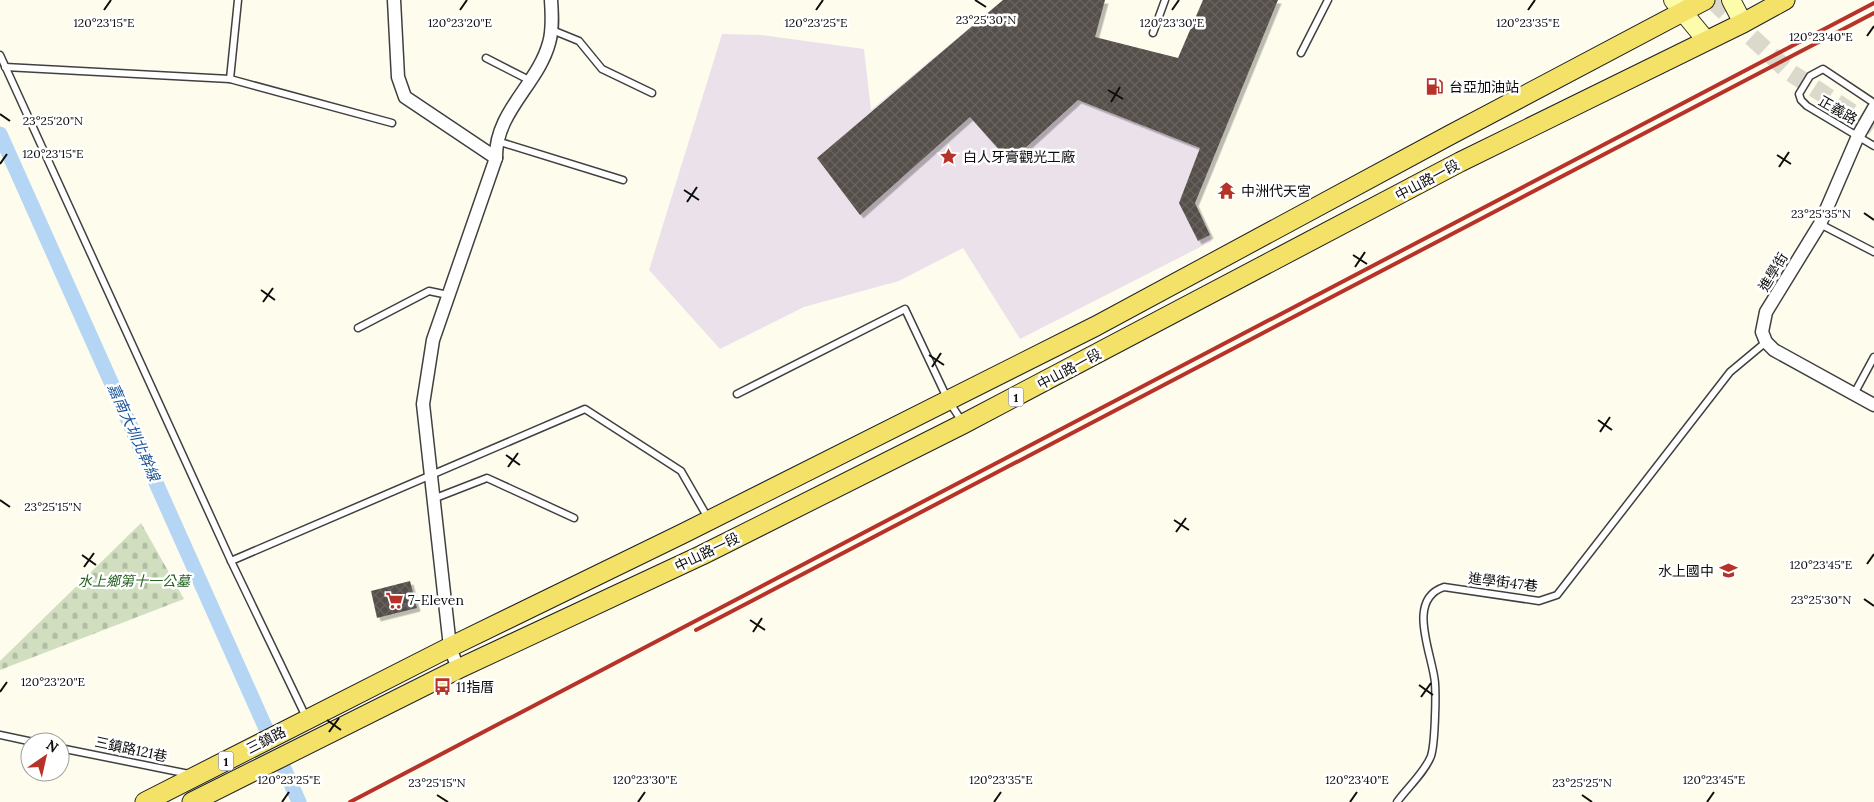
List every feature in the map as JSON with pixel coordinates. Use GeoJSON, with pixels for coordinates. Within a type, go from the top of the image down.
{"type":"FeatureCollection","features":[{"type":"Feature","properties":{"kind":"main road","name":"1"},"geometry":{"type":"LineString","coordinates":[[1678,6],[1706,0]]}},
{"type":"Feature","properties":{"kind":"main road"},"geometry":{"type":"LineString","coordinates":[[1731,0],[1743,23]]}},
{"type":"Feature","properties":{"kind":"main road","name":"1"},"geometry":{"type":"LineString","coordinates":[[1706,40],[1743,23],[1785,0]]}},
{"type":"Feature","properties":{"kind":"main road"},"geometry":{"type":"LineString","coordinates":[[1678,6],[1706,40]]}},
{"type":"Feature","properties":{"kind":"main road","name":"中山路一段"},"geometry":{"type":"LineString","coordinates":[[308,719],[1096,326],[1450,135],[1678,6]]}},
{"type":"Feature","properties":{"kind":"main road","name":"中山路一段"},"geometry":{"type":"LineString","coordinates":[[318,739],[458,669],[702,555],[963,424],[1460,162],[1706,40]]}},
{"type":"Feature","properties":{"kind":"main road"},"geometry":{"type":"LineString","coordinates":[[1450,135],[1460,162]]}},
{"type":"Feature","properties":{"kind":"main road","name":"三鎮路"},"geometry":{"type":"LineString","coordinates":[[145,802],[308,719]]}},
{"type":"Feature","properties":{"kind":"main road","name":"三鎮路"},"geometry":{"type":"LineString","coordinates":[[192,802],[318,739]]}},
{"type":"Feature","properties":{"kind":"street"},"geometry":{"type":"LineString","coordinates":[[394,0],[398,77],[405,97],[496,158]]}},
{"type":"Feature","properties":{"kind":"street"},"geometry":{"type":"LineString","coordinates":[[458,669],[450,647],[423,404],[433,340],[496,158],[496,141],[504,122],[549,43],[551,0]]}},
{"type":"Feature","properties":{"kind":"street","name":"進學街"},"geometry":{"type":"LineString","coordinates":[[1766,342],[1762,332],[1766,312],[1820,224],[1858,136],[1874,108]]}},
{"type":"Feature","properties":{"kind":"street"},"geometry":{"type":"LineString","coordinates":[[1766,342],[1774,350],[1874,405]]}},
{"type":"Feature","properties":{"kind":"lane"},"geometry":{"type":"LineString","coordinates":[[230,79],[238,0]]}},
{"type":"Feature","properties":{"kind":"lane"},"geometry":{"type":"LineString","coordinates":[[1153,33],[1165,0]]}},
{"type":"Feature","properties":{"kind":"lane"},"geometry":{"type":"LineString","coordinates":[[1300,53],[1328,0]]}},
{"type":"Feature","properties":{"kind":"lane"},"geometry":{"type":"LineString","coordinates":[[550,29],[579,41],[602,69],[652,93]]}},
{"type":"Feature","properties":{"kind":"lane"},"geometry":{"type":"LineString","coordinates":[[0,55],[231,561],[308,719]]}},
{"type":"Feature","properties":{"kind":"lane"},"geometry":{"type":"LineString","coordinates":[[486,58],[528,80]]}},
{"type":"Feature","properties":{"kind":"lane"},"geometry":{"type":"LineString","coordinates":[[6,67],[230,79],[392,123]]}},
{"type":"Feature","properties":{"kind":"lane","name":"正義路"},"geometry":{"type":"LineString","coordinates":[[1874,103],[1823,70],[1810,76],[1800,94],[1800,100],[1807,106],[1874,146]]}},
{"type":"Feature","properties":{"kind":"lane"},"geometry":{"type":"LineString","coordinates":[[496,141],[623,180]]}},
{"type":"Feature","properties":{"kind":"lane"},"geometry":{"type":"LineString","coordinates":[[1820,224],[1874,252]]}},
{"type":"Feature","properties":{"kind":"lane"},"geometry":{"type":"LineString","coordinates":[[358,328],[429,291],[448,294]]}},
{"type":"Feature","properties":{"kind":"lane"},"geometry":{"type":"LineString","coordinates":[[737,394],[905,309],[948,400],[963,424]]}},
{"type":"Feature","properties":{"kind":"lane","name":"進學街47巷"},"geometry":{"type":"LineString","coordinates":[[1397,802],[1432,755],[1435,683],[1423,619],[1427,599],[1436,590],[1444,587],[1539,601],[1556,595],[1730,372],[1766,342]]}},
{"type":"Feature","properties":{"kind":"lane"},"geometry":{"type":"LineString","coordinates":[[1854,394],[1874,357]]}},
{"type":"Feature","properties":{"kind":"lane"},"geometry":{"type":"LineString","coordinates":[[231,561],[584,409],[681,471],[709,520]]}},
{"type":"Feature","properties":{"kind":"lane"},"geometry":{"type":"LineString","coordinates":[[433,499],[487,478],[574,518]]}},
{"type":"Feature","properties":{"kind":"lane"},"geometry":{"type":"LineString","coordinates":[[0,735],[20,739]]}},
{"type":"Feature","properties":{"kind":"lane","name":"三鎮路121巷"},"geometry":{"type":"LineString","coordinates":[[70,750],[197,775]]}},
{"type":"Feature","properties":{"kind":"shaded area","name":"白人牙膏觀光工廠"},"geometry":{"type":"Polygon","coordinates":[[[1003,0],[1105,0],[1095,38],[1178,58],[1203,0],[1278,0],[1195,203],[1212,241],[1020,339],[963,248],[899,281],[804,307],[720,349],[649,270],[722,34],[762,35],[864,49],[871,110],[1003,0]]]}},
{"type":"Feature","properties":{"kind":"green space","name":"水上鄉第十一公墓"},"geometry":{"type":"Polygon","coordinates":[[[141,523],[184,599],[0,670],[0,661],[141,523]]]}},
{"type":"Feature","properties":{"kind":"building"},"geometry":{"type":"Polygon","coordinates":[[[1003,0],[1105,0],[1095,37],[1178,58],[1203,0],[1278,0],[1195,203],[1210,235],[1198,241],[1179,203],[1200,148],[1078,100],[1010,162],[970,117],[860,215],[817,158],[1003,0]]]}},
{"type":"Feature","properties":{"kind":"building","name":"7-Eleven"},"geometry":{"type":"Polygon","coordinates":[[[410,581],[417,608],[377,618],[371,591],[410,581]]]}},
{"type":"Feature","properties":{"kind":"waterway","name":"嘉南大圳北幹線"},"geometry":{"type":"LineString","coordinates":[[0,134],[267,731]]}},
{"type":"Feature","properties":{"kind":"waterway","name":"嘉南大圳北幹線"},"geometry":{"type":"LineString","coordinates":[[283,766],[299,802]]}},
{"type":"Feature","properties":{"kind":"tunnel"},"geometry":{"type":"LineString","coordinates":[[1712,0],[1788,71],[1874,127]]}},
{"type":"Feature","properties":{"kind":"railway"},"geometry":{"type":"LineString","coordinates":[[350,802],[1874,3]]}},
{"type":"Feature","properties":{"kind":"railway"},"geometry":{"type":"LineString","coordinates":[[696,630],[1874,13]]}},
{"type":"Feature","properties":{"kind":"place","name":"台亞加油站"},"geometry":{"type":"Point","coordinates":[1435,87]}},
{"type":"Feature","properties":{"kind":"place","name":"白人牙膏觀光工廠"},"geometry":{"type":"Point","coordinates":[949,157]}},
{"type":"Feature","properties":{"kind":"place","name":"中洲代天宮"},"geometry":{"type":"Point","coordinates":[1227,191]}},
{"type":"Feature","properties":{"kind":"place","name":"水上國中"},"geometry":{"type":"Point","coordinates":[1728,571]}},
{"type":"Feature","properties":{"kind":"place","name":"7-Eleven"},"geometry":{"type":"Point","coordinates":[394,600]}},
{"type":"Feature","properties":{"kind":"place","name":"11指厝"},"geometry":{"type":"Point","coordinates":[442,687]}}]}
